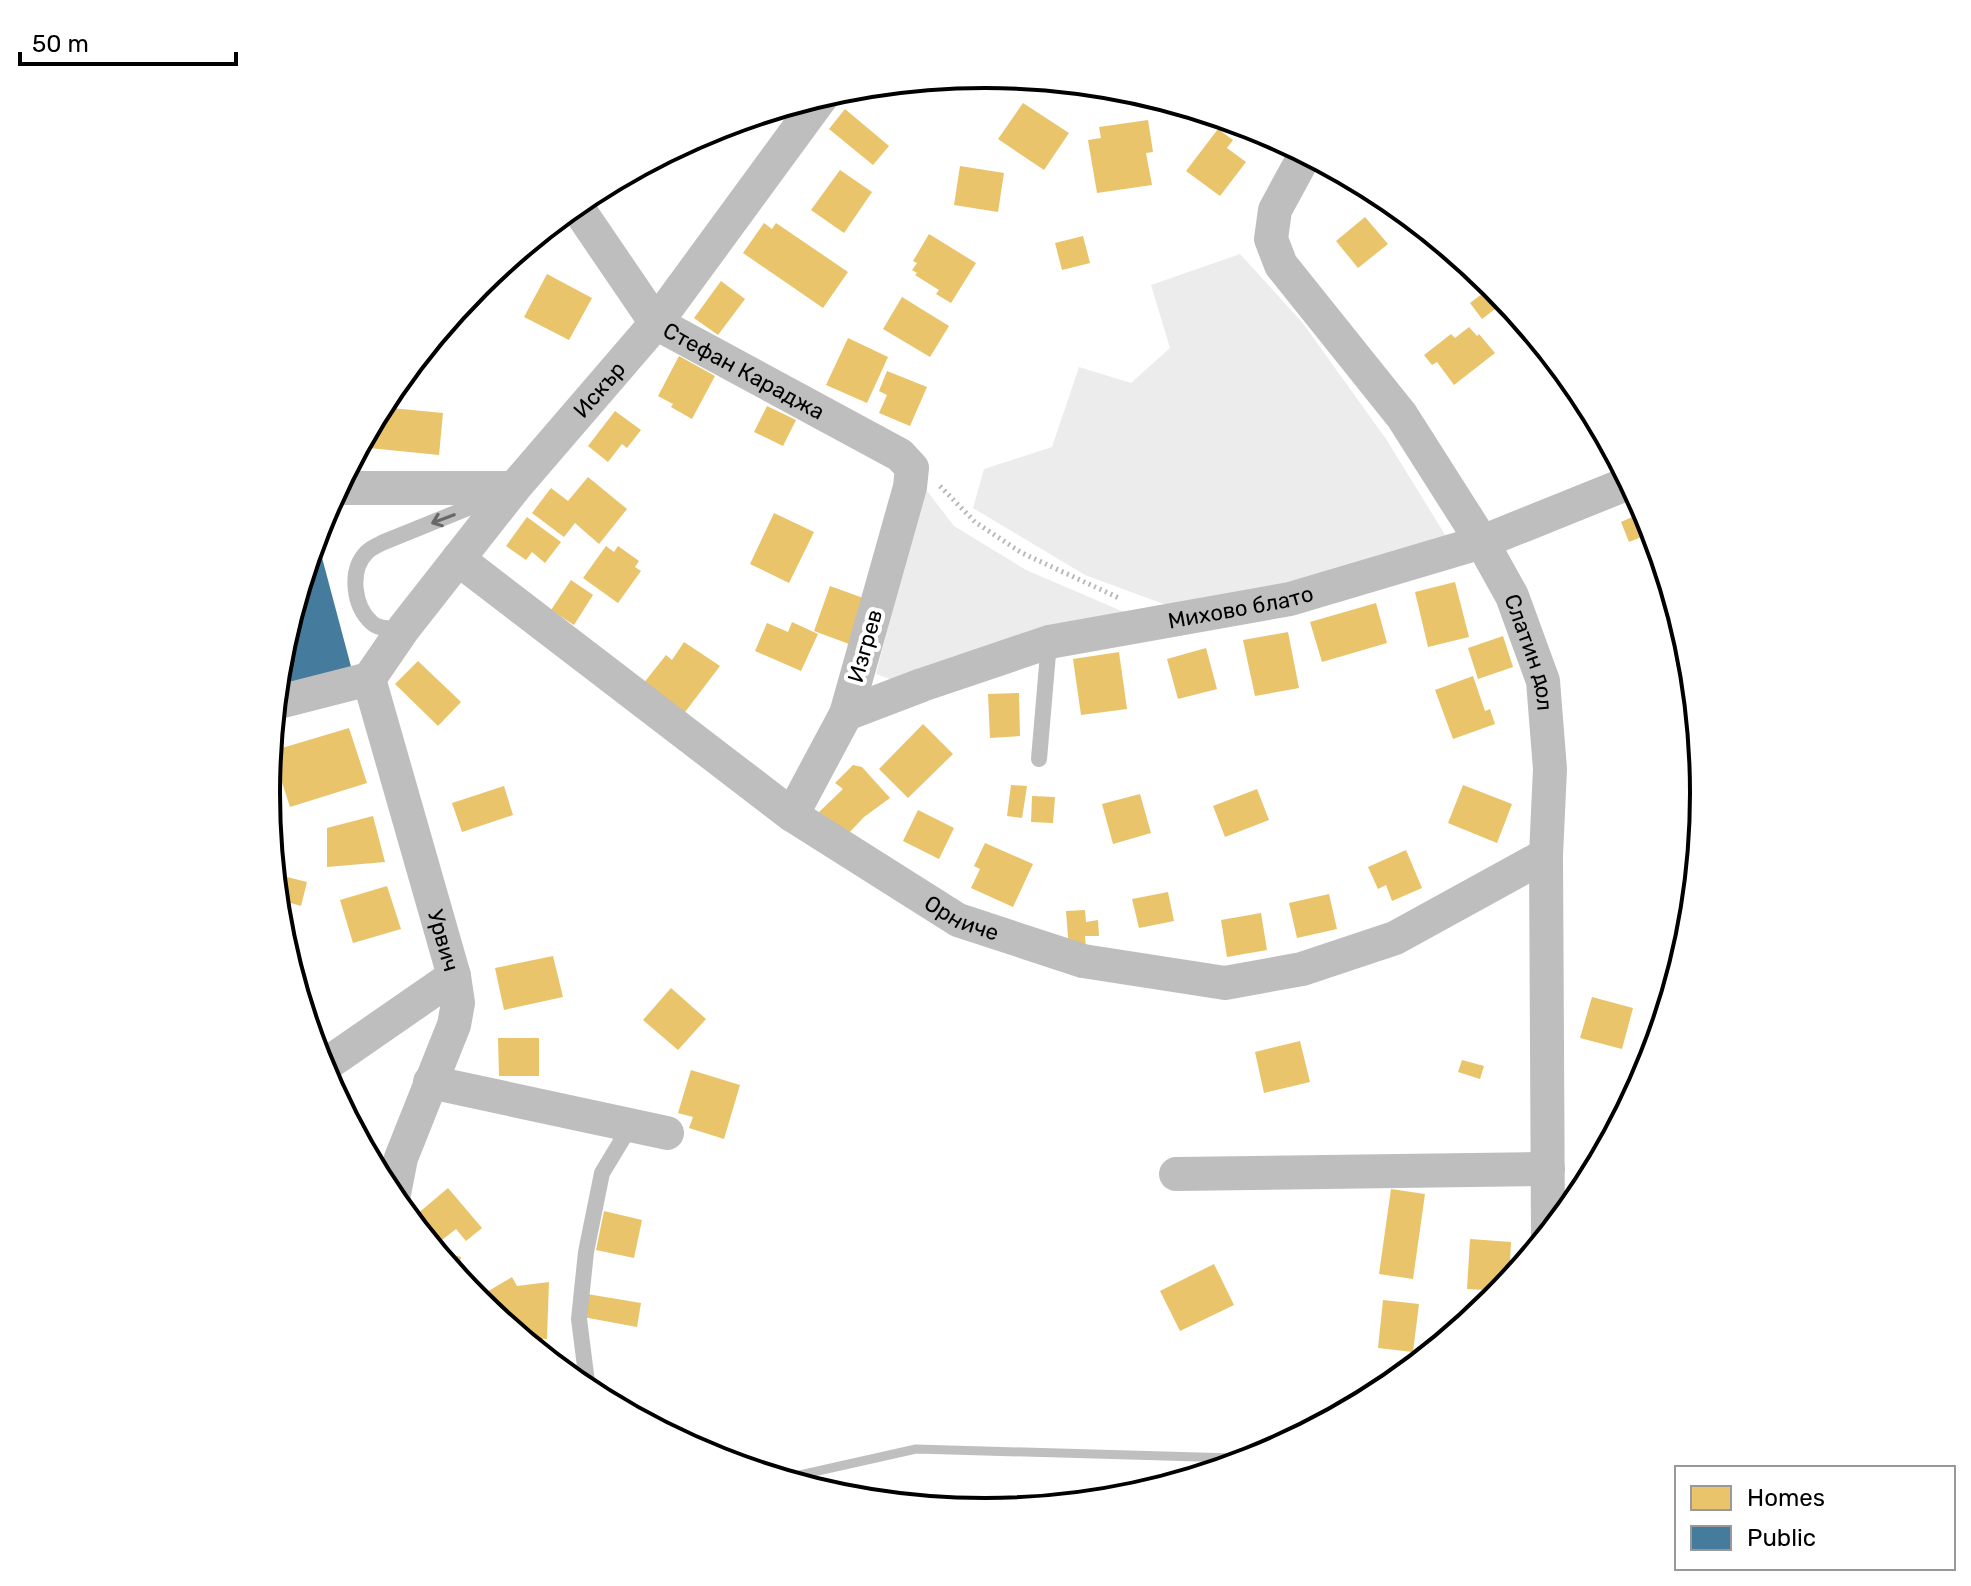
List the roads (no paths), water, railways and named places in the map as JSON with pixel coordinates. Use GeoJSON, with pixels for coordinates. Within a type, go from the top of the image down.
{"type":"FeatureCollection","features":[{"type":"Feature","properties":{"kind":"street","name":"Искър"},"geometry":{"type":"LineString","coordinates":[[369,679],[404,628],[514,488],[656,323],[812,110]]}},
{"type":"Feature","properties":{"kind":"street","name":"Слатин дол"},"geometry":{"type":"LineString","coordinates":[[1301,163],[1275,210],[1271,239],[1281,265],[1402,416],[1482,542],[1512,596],[1543,681],[1550,769],[1546,855],[1548,1218]]}},
{"type":"Feature","properties":{"kind":"street","name":"Стефан Караджа"},"geometry":{"type":"LineString","coordinates":[[583,215],[656,323],[900,455],[912,468]]}},
{"type":"Feature","properties":{"kind":"street","name":"Изгрев"},"geometry":{"type":"LineString","coordinates":[[792,815],[846,714],[910,487],[912,468]]}},
{"type":"Feature","properties":{"kind":"street","name":"Михово блато"},"geometry":{"type":"LineString","coordinates":[[846,714],[1049,642],[1290,599],[1482,542],[1620,486]]}},
{"type":"Feature","properties":{"kind":"street"},"geometry":{"type":"LineString","coordinates":[[350,488],[514,488]]}},
{"type":"Feature","properties":{"kind":"street","name":"Орниче"},"geometry":{"type":"LineString","coordinates":[[458,559],[792,815],[958,920],[1083,961],[1225,983],[1302,969],[1395,938],[1546,855]]}},
{"type":"Feature","properties":{"kind":"street"},"geometry":{"type":"LineString","coordinates":[[287,700],[369,679]]}},
{"type":"Feature","properties":{"kind":"street","name":"Урвич"},"geometry":{"type":"LineString","coordinates":[[369,679],[454,976],[458,1003],[454,1025],[401,1158],[397,1181]]}},
{"type":"Feature","properties":{"kind":"street"},"geometry":{"type":"LineString","coordinates":[[332,1056],[454,976]]}},
{"type":"Feature","properties":{"kind":"street"},"geometry":{"type":"LineString","coordinates":[[430,1082],[667,1133]]}},
{"type":"Feature","properties":{"kind":"street"},"geometry":{"type":"LineString","coordinates":[[1176,1174],[1548,1169]]}},
{"type":"Feature","properties":{"kind":"lane"},"geometry":{"type":"LineString","coordinates":[[404,628],[387,629],[373,624],[360,605],[355,580],[360,561],[369,550],[514,488]]}},
{"type":"Feature","properties":{"kind":"lane"},"geometry":{"type":"LineString","coordinates":[[1039,759],[1049,642]]}},
{"type":"Feature","properties":{"kind":"lane"},"geometry":{"type":"LineString","coordinates":[[586,1373],[579,1319],[586,1252],[602,1173],[631,1125]]}},
{"type":"Feature","properties":{"kind":"waterway"},"geometry":{"type":"LineString","coordinates":[[804,1474],[916,1449],[1221,1458]]}}]}
